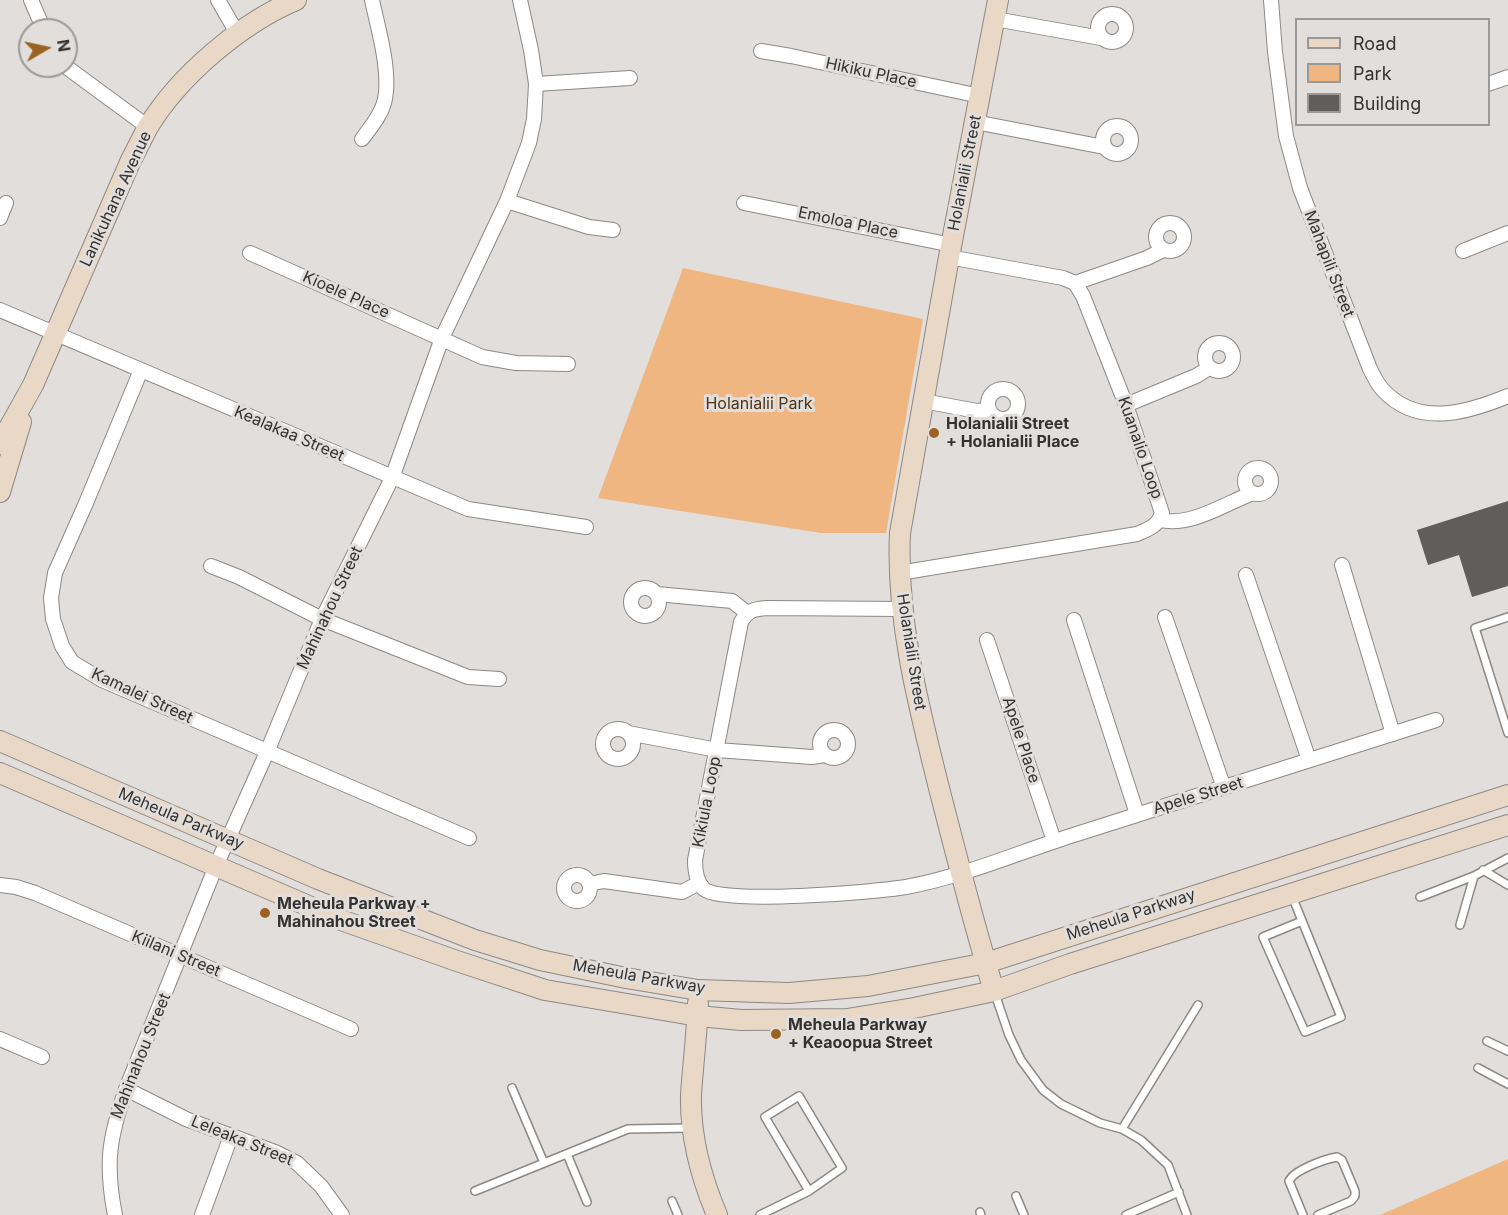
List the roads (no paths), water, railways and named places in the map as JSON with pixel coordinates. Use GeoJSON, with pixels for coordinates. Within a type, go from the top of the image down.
{"type":"FeatureCollection","features":[{"type":"Feature","properties":{"kind":"street"},"geometry":{"type":"LineString","coordinates":[[31,0],[39,18]]}},
{"type":"Feature","properties":{"kind":"street"},"geometry":{"type":"LineString","coordinates":[[219,0],[237,33]]}},
{"type":"Feature","properties":{"kind":"street","name":"Lanikuhana Avenue"},"geometry":{"type":"LineString","coordinates":[[0,444],[33,385],[131,160],[148,127],[177,88],[237,33],[279,7],[296,0]]}},
{"type":"Feature","properties":{"kind":"street"},"geometry":{"type":"LineString","coordinates":[[362,139],[377,119],[384,102],[386,77],[372,0]]}},
{"type":"Feature","properties":{"kind":"street","name":"Mahinahou Street"},"geometry":{"type":"LineString","coordinates":[[115,1215],[109,1186],[108,1160],[113,1127],[126,1089],[216,866],[267,752],[322,619],[392,478],[442,338],[507,201],[529,143],[534,119],[536,84],[520,0]]}},
{"type":"Feature","properties":{"kind":"street","name":"Mahapili Street"},"geometry":{"type":"LineString","coordinates":[[1271,0],[1283,115],[1294,167],[1307,207],[1370,369],[1382,388],[1400,404],[1429,414],[1476,409],[1508,396]]}},
{"type":"Feature","properties":{"kind":"street"},"geometry":{"type":"LineString","coordinates":[[996,10],[1101,38]]}},
{"type":"Feature","properties":{"kind":"street","name":"Holanialii Street"},"geometry":{"type":"LineString","coordinates":[[994,991],[960,874],[919,706],[903,609],[900,532],[922,400],[996,10]]}},
{"type":"Feature","properties":{"kind":"street","name":"Hikiku Place"},"geometry":{"type":"LineString","coordinates":[[761,51],[980,96]]}},
{"type":"Feature","properties":{"kind":"street"},"geometry":{"type":"LineString","coordinates":[[78,76],[148,127]]}},
{"type":"Feature","properties":{"kind":"street"},"geometry":{"type":"LineString","coordinates":[[1490,83],[1508,77]]}},
{"type":"Feature","properties":{"kind":"street"},"geometry":{"type":"LineString","coordinates":[[536,84],[630,78]]}},
{"type":"Feature","properties":{"kind":"street"},"geometry":{"type":"LineString","coordinates":[[975,122],[1104,147]]}},
{"type":"Feature","properties":{"kind":"street"},"geometry":{"type":"LineString","coordinates":[[507,201],[589,227],[612,230]]}},
{"type":"Feature","properties":{"kind":"street","name":"Emoloa Place"},"geometry":{"type":"LineString","coordinates":[[744,202],[950,251]]}},
{"type":"Feature","properties":{"kind":"street"},"geometry":{"type":"LineString","coordinates":[[0,218],[6,203]]}},
{"type":"Feature","properties":{"kind":"street"},"geometry":{"type":"LineString","coordinates":[[1463,251],[1508,233]]}},
{"type":"Feature","properties":{"kind":"street"},"geometry":{"type":"LineString","coordinates":[[950,251],[1063,278],[1075,283],[1147,258],[1163,250]]}},
{"type":"Feature","properties":{"kind":"street","name":"Kioele Place"},"geometry":{"type":"LineString","coordinates":[[250,254],[482,357],[516,363],[568,364]]}},
{"type":"Feature","properties":{"kind":"street","name":"Kuanalio Loop"},"geometry":{"type":"LineString","coordinates":[[900,573],[1137,534],[1152,528],[1160,520],[1162,513],[1160,504],[1126,405],[1083,296],[1075,283]]}},
{"type":"Feature","properties":{"kind":"street","name":"Kealakaa Street"},"geometry":{"type":"LineString","coordinates":[[0,310],[468,509],[586,527]]}},
{"type":"Feature","properties":{"kind":"street"},"geometry":{"type":"LineString","coordinates":[[1126,405],[1196,376],[1209,368]]}},
{"type":"Feature","properties":{"kind":"street","name":"Kamalei Street"},"geometry":{"type":"LineString","coordinates":[[141,370],[55,573],[51,598],[53,619],[62,646],[72,662],[102,680],[469,838]]}},
{"type":"Feature","properties":{"kind":"street","name":"Lanikuhana Avenue"},"geometry":{"type":"LineString","coordinates":[[0,492],[33,385]]}},
{"type":"Feature","properties":{"kind":"street"},"geometry":{"type":"LineString","coordinates":[[922,400],[976,411],[989,410]]}},
{"type":"Feature","properties":{"kind":"street"},"geometry":{"type":"LineString","coordinates":[[1160,520],[1171,522],[1186,520],[1253,493]]}},
{"type":"Feature","properties":{"kind":"street"},"geometry":{"type":"LineString","coordinates":[[1342,565],[1393,734]]}},
{"type":"Feature","properties":{"kind":"street"},"geometry":{"type":"LineString","coordinates":[[211,566],[239,577],[322,619],[468,677],[499,679]]}},
{"type":"Feature","properties":{"kind":"street"},"geometry":{"type":"LineString","coordinates":[[1246,575],[1309,760]]}},
{"type":"Feature","properties":{"kind":"street"},"geometry":{"type":"LineString","coordinates":[[657,594],[732,601],[747,612],[767,608],[903,609]]}},
{"type":"Feature","properties":{"kind":"street","name":"Kikiula Loop"},"geometry":{"type":"LineString","coordinates":[[699,883],[695,860],[741,622],[747,612]]}},
{"type":"Feature","properties":{"kind":"street"},"geometry":{"type":"LineString","coordinates":[[1165,617],[1224,788]]}},
{"type":"Feature","properties":{"kind":"street"},"geometry":{"type":"LineString","coordinates":[[1074,620],[1137,814]]}},
{"type":"Feature","properties":{"kind":"street","name":"Apele Place"},"geometry":{"type":"LineString","coordinates":[[987,640],[1054,841]]}},
{"type":"Feature","properties":{"kind":"street","name":"Apele Street"},"geometry":{"type":"LineString","coordinates":[[960,874],[1137,814],[1436,720]]}},
{"type":"Feature","properties":{"kind":"street"},"geometry":{"type":"LineString","coordinates":[[628,733],[717,750],[812,757],[824,755]]}},
{"type":"Feature","properties":{"kind":"street","name":"Meheula Parkway"},"geometry":{"type":"LineString","coordinates":[[0,741],[318,879],[475,940],[540,960],[698,990],[789,993],[868,986],[986,963],[1508,795]]}},
{"type":"Feature","properties":{"kind":"street","name":"Meheula Parkway"},"geometry":{"type":"LineString","coordinates":[[0,773],[341,920],[546,990],[698,1016],[789,1021],[847,1019],[994,991],[1070,964],[1508,825]]}},
{"type":"Feature","properties":{"kind":"street"},"geometry":{"type":"LineString","coordinates":[[589,884],[604,881],[682,892],[699,883],[705,891],[721,896],[778,896],[904,887],[960,874]]}},
{"type":"Feature","properties":{"kind":"street","name":"Kiilani Street"},"geometry":{"type":"LineString","coordinates":[[0,885],[35,893],[351,1029]]}},
{"type":"Feature","properties":{"kind":"street"},"geometry":{"type":"LineString","coordinates":[[698,990],[691,1097],[693,1128],[704,1184],[717,1215]]}},
{"type":"Feature","properties":{"kind":"street"},"geometry":{"type":"LineString","coordinates":[[0,1039],[42,1057]]}},
{"type":"Feature","properties":{"kind":"street","name":"Leleaka Street"},"geometry":{"type":"LineString","coordinates":[[126,1089],[186,1119],[275,1152],[297,1163],[321,1186],[342,1215]]}},
{"type":"Feature","properties":{"kind":"street"},"geometry":{"type":"LineString","coordinates":[[202,1215],[231,1136]]}},
{"type":"Feature","properties":{"kind":"lane"},"geometry":{"type":"LineString","coordinates":[[1508,617],[1475,628],[1508,733]]}},
{"type":"Feature","properties":{"kind":"lane"},"geometry":{"type":"LineString","coordinates":[[1420,897],[1474,876],[1508,858]]}},
{"type":"Feature","properties":{"kind":"lane"},"geometry":{"type":"LineString","coordinates":[[1483,870],[1508,885]]}},
{"type":"Feature","properties":{"kind":"lane"},"geometry":{"type":"LineString","coordinates":[[1461,925],[1474,876]]}},
{"type":"Feature","properties":{"kind":"lane"},"geometry":{"type":"LineString","coordinates":[[1291,894],[1302,921],[1341,1017],[1305,1032],[1263,937],[1302,921]]}},
{"type":"Feature","properties":{"kind":"lane","name":"Holanialii Street"},"geometry":{"type":"LineString","coordinates":[[994,991],[1013,1043],[1021,1059],[1043,1090],[1061,1104],[1100,1123],[1122,1129],[1141,1140],[1168,1166],[1187,1215]]}},
{"type":"Feature","properties":{"kind":"lane"},"geometry":{"type":"LineString","coordinates":[[1122,1129],[1198,1005]]}},
{"type":"Feature","properties":{"kind":"lane"},"geometry":{"type":"LineString","coordinates":[[1487,1041],[1508,1051]]}},
{"type":"Feature","properties":{"kind":"lane"},"geometry":{"type":"LineString","coordinates":[[1478,1068],[1508,1084]]}},
{"type":"Feature","properties":{"kind":"lane"},"geometry":{"type":"LineString","coordinates":[[512,1088],[544,1163]]}},
{"type":"Feature","properties":{"kind":"lane"},"geometry":{"type":"LineString","coordinates":[[760,1215],[809,1191],[842,1168],[799,1096],[765,1117],[809,1191]]}},
{"type":"Feature","properties":{"kind":"lane"},"geometry":{"type":"LineString","coordinates":[[475,1191],[628,1130],[693,1128]]}},
{"type":"Feature","properties":{"kind":"lane"},"geometry":{"type":"LineString","coordinates":[[567,1154],[587,1202]]}},
{"type":"Feature","properties":{"kind":"lane"},"geometry":{"type":"LineString","coordinates":[[1304,1215],[1289,1181],[1292,1176],[1337,1157],[1342,1160],[1355,1196],[1351,1201],[1318,1215]]}},
{"type":"Feature","properties":{"kind":"lane"},"geometry":{"type":"LineString","coordinates":[[1126,1215],[1179,1192]]}},
{"type":"Feature","properties":{"kind":"lane"},"geometry":{"type":"LineString","coordinates":[[1016,1196],[1024,1215]]}},
{"type":"Feature","properties":{"kind":"lane"},"geometry":{"type":"LineString","coordinates":[[672,1201],[678,1215]]}},
{"type":"Feature","properties":{"kind":"place","name":"Holanialii Street + Holanialii Place"},"geometry":{"type":"Point","coordinates":[934,433]}},
{"type":"Feature","properties":{"kind":"place","name":"Meheula Parkway + Mahinahou Street"},"geometry":{"type":"Point","coordinates":[265,913]}},
{"type":"Feature","properties":{"kind":"place","name":"Meheula Parkway + Keaoopua Street"},"geometry":{"type":"Point","coordinates":[776,1034]}},
{"type":"Feature","properties":{"kind":"park label","name":"Holanialii Park"},"geometry":{"type":"Point","coordinates":[759,404]}}]}
